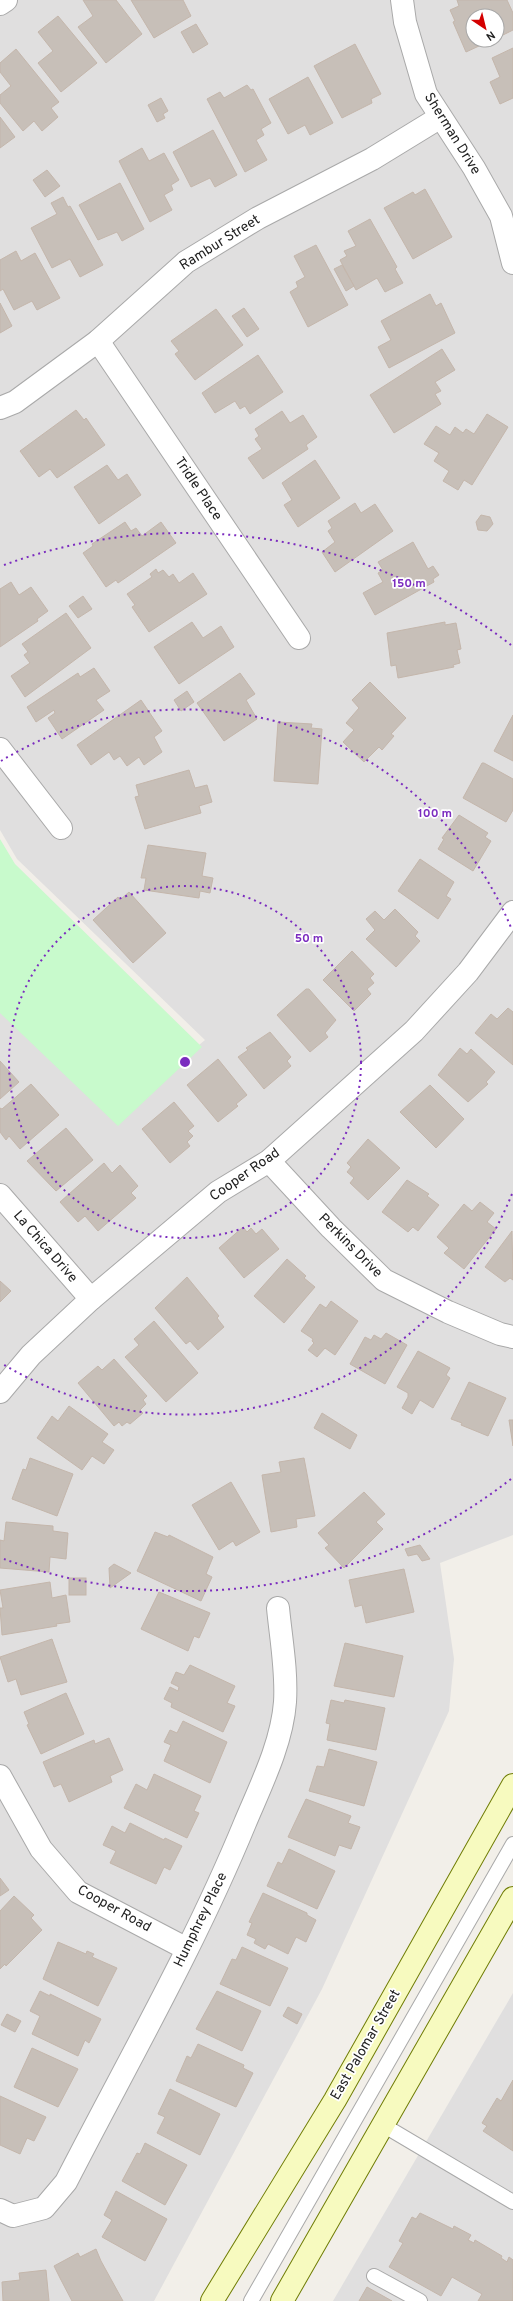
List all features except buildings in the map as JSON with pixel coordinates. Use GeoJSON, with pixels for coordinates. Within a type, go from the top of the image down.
{"type":"FeatureCollection","features":[{"type":"Feature","properties":{"kind":"main road","name":"East Palomar Street"},"geometry":{"type":"LineString","coordinates":[[212,2301],[335,2100],[513,1785]]}},
{"type":"Feature","properties":{"kind":"main road"},"geometry":{"type":"LineString","coordinates":[[282,2301],[513,1898]]}},
{"type":"Feature","properties":{"kind":"street"},"geometry":{"type":"LineString","coordinates":[[0,4],[6,0]]}},
{"type":"Feature","properties":{"kind":"street","name":"Sherman Drive"},"geometry":{"type":"LineString","coordinates":[[402,0],[405,22],[426,94],[439,118],[474,168],[501,216],[513,263]]}},
{"type":"Feature","properties":{"kind":"street","name":"Rambur Street"},"geometry":{"type":"LineString","coordinates":[[0,408],[15,402],[98,341],[186,262],[258,218],[372,159],[439,118]]}},
{"type":"Feature","properties":{"kind":"street","name":"Tridle Place"},"geometry":{"type":"LineString","coordinates":[[98,341],[299,638]]}},
{"type":"Feature","properties":{"kind":"street"},"geometry":{"type":"LineString","coordinates":[[0,749],[61,828]]}},
{"type":"Feature","properties":{"kind":"street","name":"Cooper Road"},"geometry":{"type":"LineString","coordinates":[[0,1392],[36,1350],[91,1299],[218,1192],[269,1162],[414,1030],[468,972],[513,912]]}},
{"type":"Feature","properties":{"kind":"street","name":"Perkins Drive"},"geometry":{"type":"LineString","coordinates":[[269,1162],[331,1228],[384,1280],[448,1312],[500,1334],[513,1337]]}},
{"type":"Feature","properties":{"kind":"street","name":"La Chica Drive"},"geometry":{"type":"LineString","coordinates":[[0,1195],[91,1299]]}},
{"type":"Feature","properties":{"kind":"street","name":"Humphrey Place"},"geometry":{"type":"LineString","coordinates":[[0,2210],[13,2216],[44,2208],[66,2182],[187,1949],[234,1851],[259,1791],[278,1735],[285,1702],[278,1608]]}},
{"type":"Feature","properties":{"kind":"street","name":"Cooper Road"},"geometry":{"type":"LineString","coordinates":[[0,1776],[41,1849],[78,1892],[187,1949]]}},
{"type":"Feature","properties":{"kind":"lane"},"geometry":{"type":"LineString","coordinates":[[251,2301],[513,1844]]}},
{"type":"Feature","properties":{"kind":"lane"},"geometry":{"type":"LineString","coordinates":[[383,2125],[513,2202]]}},
{"type":"Feature","properties":{"kind":"lane"},"geometry":{"type":"LineString","coordinates":[[374,2276],[420,2301]]}},
{"type":"Feature","properties":{"kind":"shaded area"},"geometry":{"type":"Polygon","coordinates":[[[0,0],[513,0],[513,1535],[440,1563],[454,1659],[449,1711],[322,1989],[154,2301],[0,2301],[0,999],[114,1116],[205,1040],[17,859],[0,830],[0,0]]]}},
{"type":"Feature","properties":{"kind":"shaded area"},"geometry":{"type":"Polygon","coordinates":[[[513,1993],[513,2301],[333,2301],[513,1993]]]}},
{"type":"Feature","properties":{"kind":"green space"},"geometry":{"type":"Polygon","coordinates":[[[0,839],[15,864],[202,1047],[118,1126],[0,1013],[0,839]]]}}]}
